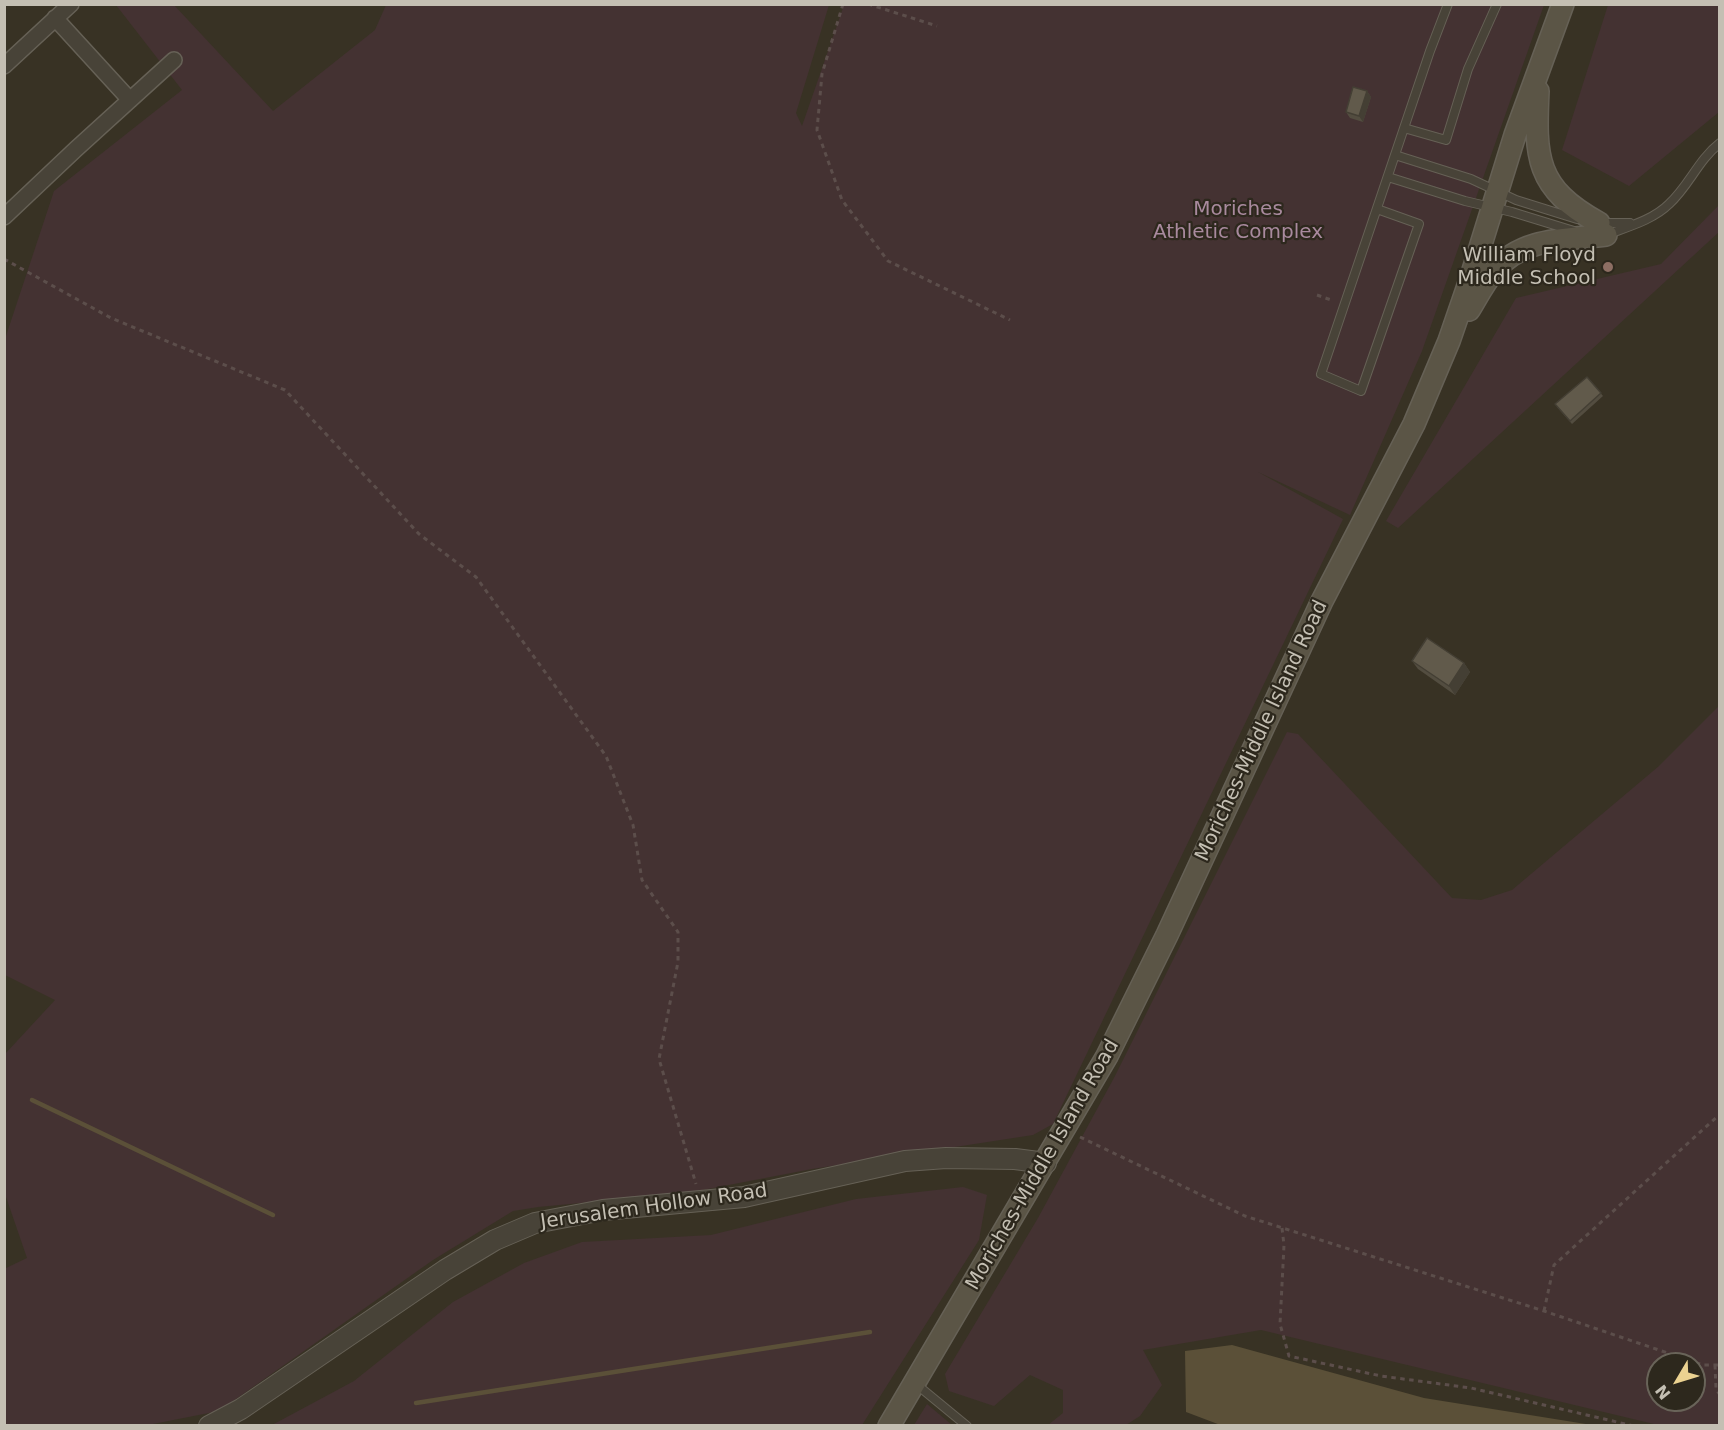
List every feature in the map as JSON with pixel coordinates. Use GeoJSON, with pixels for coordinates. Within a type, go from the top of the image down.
{"type":"FeatureCollection","features":[{"type":"Feature","properties":{"kind":"main road","name":"Moriches-Middle Island Road"},"geometry":{"type":"LineString","coordinates":[[889,1425],[1064,1133],[1107,1056],[1148,975],[1322,601],[1414,424],[1449,341],[1539,66],[1563,4]]}},
{"type":"Feature","properties":{"kind":"main road"},"geometry":{"type":"LineString","coordinates":[[1539,66],[1536,134],[1538,155],[1545,173],[1557,192],[1602,229]]}},
{"type":"Feature","properties":{"kind":"main road"},"geometry":{"type":"LineString","coordinates":[[1449,341],[1492,273],[1519,250],[1539,242],[1602,229]]}},
{"type":"Feature","properties":{"kind":"street"},"geometry":{"type":"LineString","coordinates":[[4,66],[71,4]]}},
{"type":"Feature","properties":{"kind":"street"},"geometry":{"type":"LineString","coordinates":[[56,18],[130,100]]}},
{"type":"Feature","properties":{"kind":"street"},"geometry":{"type":"LineString","coordinates":[[4,217],[174,60]]}},
{"type":"Feature","properties":{"kind":"street","name":"Jerusalem Hollow Road"},"geometry":{"type":"LineString","coordinates":[[209,1425],[241,1409],[445,1270],[509,1233],[535,1223],[567,1215],[762,1194],[879,1165],[906,1161],[1022,1159],[1046,1163]]}},
{"type":"Feature","properties":{"kind":"lane"},"geometry":{"type":"LineString","coordinates":[[1377,209],[1419,224],[1361,392],[1320,374],[1435,36],[1448,4]]}},
{"type":"Feature","properties":{"kind":"lane"},"geometry":{"type":"LineString","coordinates":[[1404,128],[1446,140],[1468,69],[1497,4]]}},
{"type":"Feature","properties":{"kind":"lane"},"geometry":{"type":"LineString","coordinates":[[1395,155],[1471,179],[1495,200],[1571,230],[1602,229],[1635,223],[1653,215],[1670,203],[1698,165],[1719,142]]}},
{"type":"Feature","properties":{"kind":"lane"},"geometry":{"type":"LineString","coordinates":[[1388,177],[1465,201],[1516,200],[1602,229],[1635,223]]}},
{"type":"Feature","properties":{"kind":"lane"},"geometry":{"type":"LineString","coordinates":[[915,1383],[967,1425]]}},
{"type":"Feature","properties":{"kind":"path"},"geometry":{"type":"LineString","coordinates":[[843,4],[822,74],[817,130],[842,200],[888,261],[1010,320]]}},
{"type":"Feature","properties":{"kind":"path"},"geometry":{"type":"LineString","coordinates":[[868,4],[937,26]]}},
{"type":"Feature","properties":{"kind":"path"},"geometry":{"type":"LineString","coordinates":[[4,259],[111,318],[285,390],[419,534],[476,577],[606,756],[633,825],[642,880],[678,933],[678,962],[659,1059],[701,1201]]}},
{"type":"Feature","properties":{"kind":"path"},"geometry":{"type":"LineString","coordinates":[[1317,295],[1344,305]]}},
{"type":"Feature","properties":{"kind":"path"},"geometry":{"type":"LineString","coordinates":[[1544,1311],[1554,1265],[1719,1114]]}},
{"type":"Feature","properties":{"kind":"path"},"geometry":{"type":"LineString","coordinates":[[1064,1133],[1078,1136],[1245,1216],[1544,1311],[1703,1365],[1717,1365],[1716,1389],[1719,1395]]}},
{"type":"Feature","properties":{"kind":"path"},"geometry":{"type":"LineString","coordinates":[[1282,1228],[1284,1245],[1280,1324],[1289,1356],[1381,1376],[1471,1388],[1634,1425]]}},
{"type":"Feature","properties":{"kind":"green space","name":"Moriches Athletic Complex"},"geometry":{"type":"Polygon","coordinates":[[[116,5],[174,5],[273,111],[375,30],[386,5],[829,5],[796,113],[802,126],[844,5],[1544,5],[1422,351],[1350,515],[1258,472],[1343,519],[1053,1124],[1033,1135],[812,1169],[687,1193],[513,1211],[433,1260],[219,1411],[148,1425],[5,1425],[4,1269],[27,1258],[5,1194],[5,1054],[55,1000],[5,975],[5,339],[54,191],[182,90],[116,5]]]}},
{"type":"Feature","properties":{"kind":"green space"},"geometry":{"type":"Polygon","coordinates":[[[1608,5],[1719,5],[1719,112],[1629,186],[1562,150],[1608,5]]]}},
{"type":"Feature","properties":{"kind":"green space"},"geometry":{"type":"Polygon","coordinates":[[[1719,205],[1719,232],[1398,528],[1386,521],[1516,298],[1661,264],[1719,205]]]}},
{"type":"Feature","properties":{"kind":"green space"},"geometry":{"type":"Polygon","coordinates":[[[1719,706],[1719,1425],[1658,1425],[1261,1330],[1143,1350],[1162,1385],[1140,1416],[1126,1425],[1048,1425],[1063,1413],[1063,1390],[1030,1375],[994,1406],[949,1391],[945,1374],[1038,1218],[1115,1076],[1287,732],[1298,734],[1452,898],[1481,900],[1512,890],[1659,766],[1719,706]]]}},
{"type":"Feature","properties":{"kind":"green space"},"geometry":{"type":"Polygon","coordinates":[[[963,1187],[987,1195],[979,1240],[862,1425],[272,1425],[354,1381],[453,1302],[524,1263],[582,1242],[711,1235],[856,1199],[963,1187]]]}},
{"type":"Feature","properties":{"kind":"green space"},"geometry":{"type":"Polygon","coordinates":[[[927,1404],[952,1425],[914,1425],[927,1404]]]}},
{"type":"Feature","properties":{"kind":"shaded area"},"geometry":{"type":"Polygon","coordinates":[[[1232,1345],[1424,1398],[1592,1425],[1223,1426],[1186,1412],[1185,1351],[1232,1345]]]}},
{"type":"Feature","properties":{"kind":"building"},"geometry":{"type":"Polygon","coordinates":[[[1353,87],[1367,91],[1359,116],[1346,112],[1353,87]]]}},
{"type":"Feature","properties":{"kind":"building"},"geometry":{"type":"Polygon","coordinates":[[[1587,377],[1601,393],[1570,421],[1555,404],[1587,377]]]}},
{"type":"Feature","properties":{"kind":"building"},"geometry":{"type":"Polygon","coordinates":[[[1427,638],[1464,663],[1449,686],[1412,661],[1427,638]]]}},
{"type":"Feature","properties":{"kind":"waterway"},"geometry":{"type":"LineString","coordinates":[[32,1100],[273,1215]]}},
{"type":"Feature","properties":{"kind":"waterway"},"geometry":{"type":"LineString","coordinates":[[416,1403],[870,1332]]}},
{"type":"Feature","properties":{"kind":"place","name":"William Floyd Middle School"},"geometry":{"type":"Point","coordinates":[1608,267]}}]}
